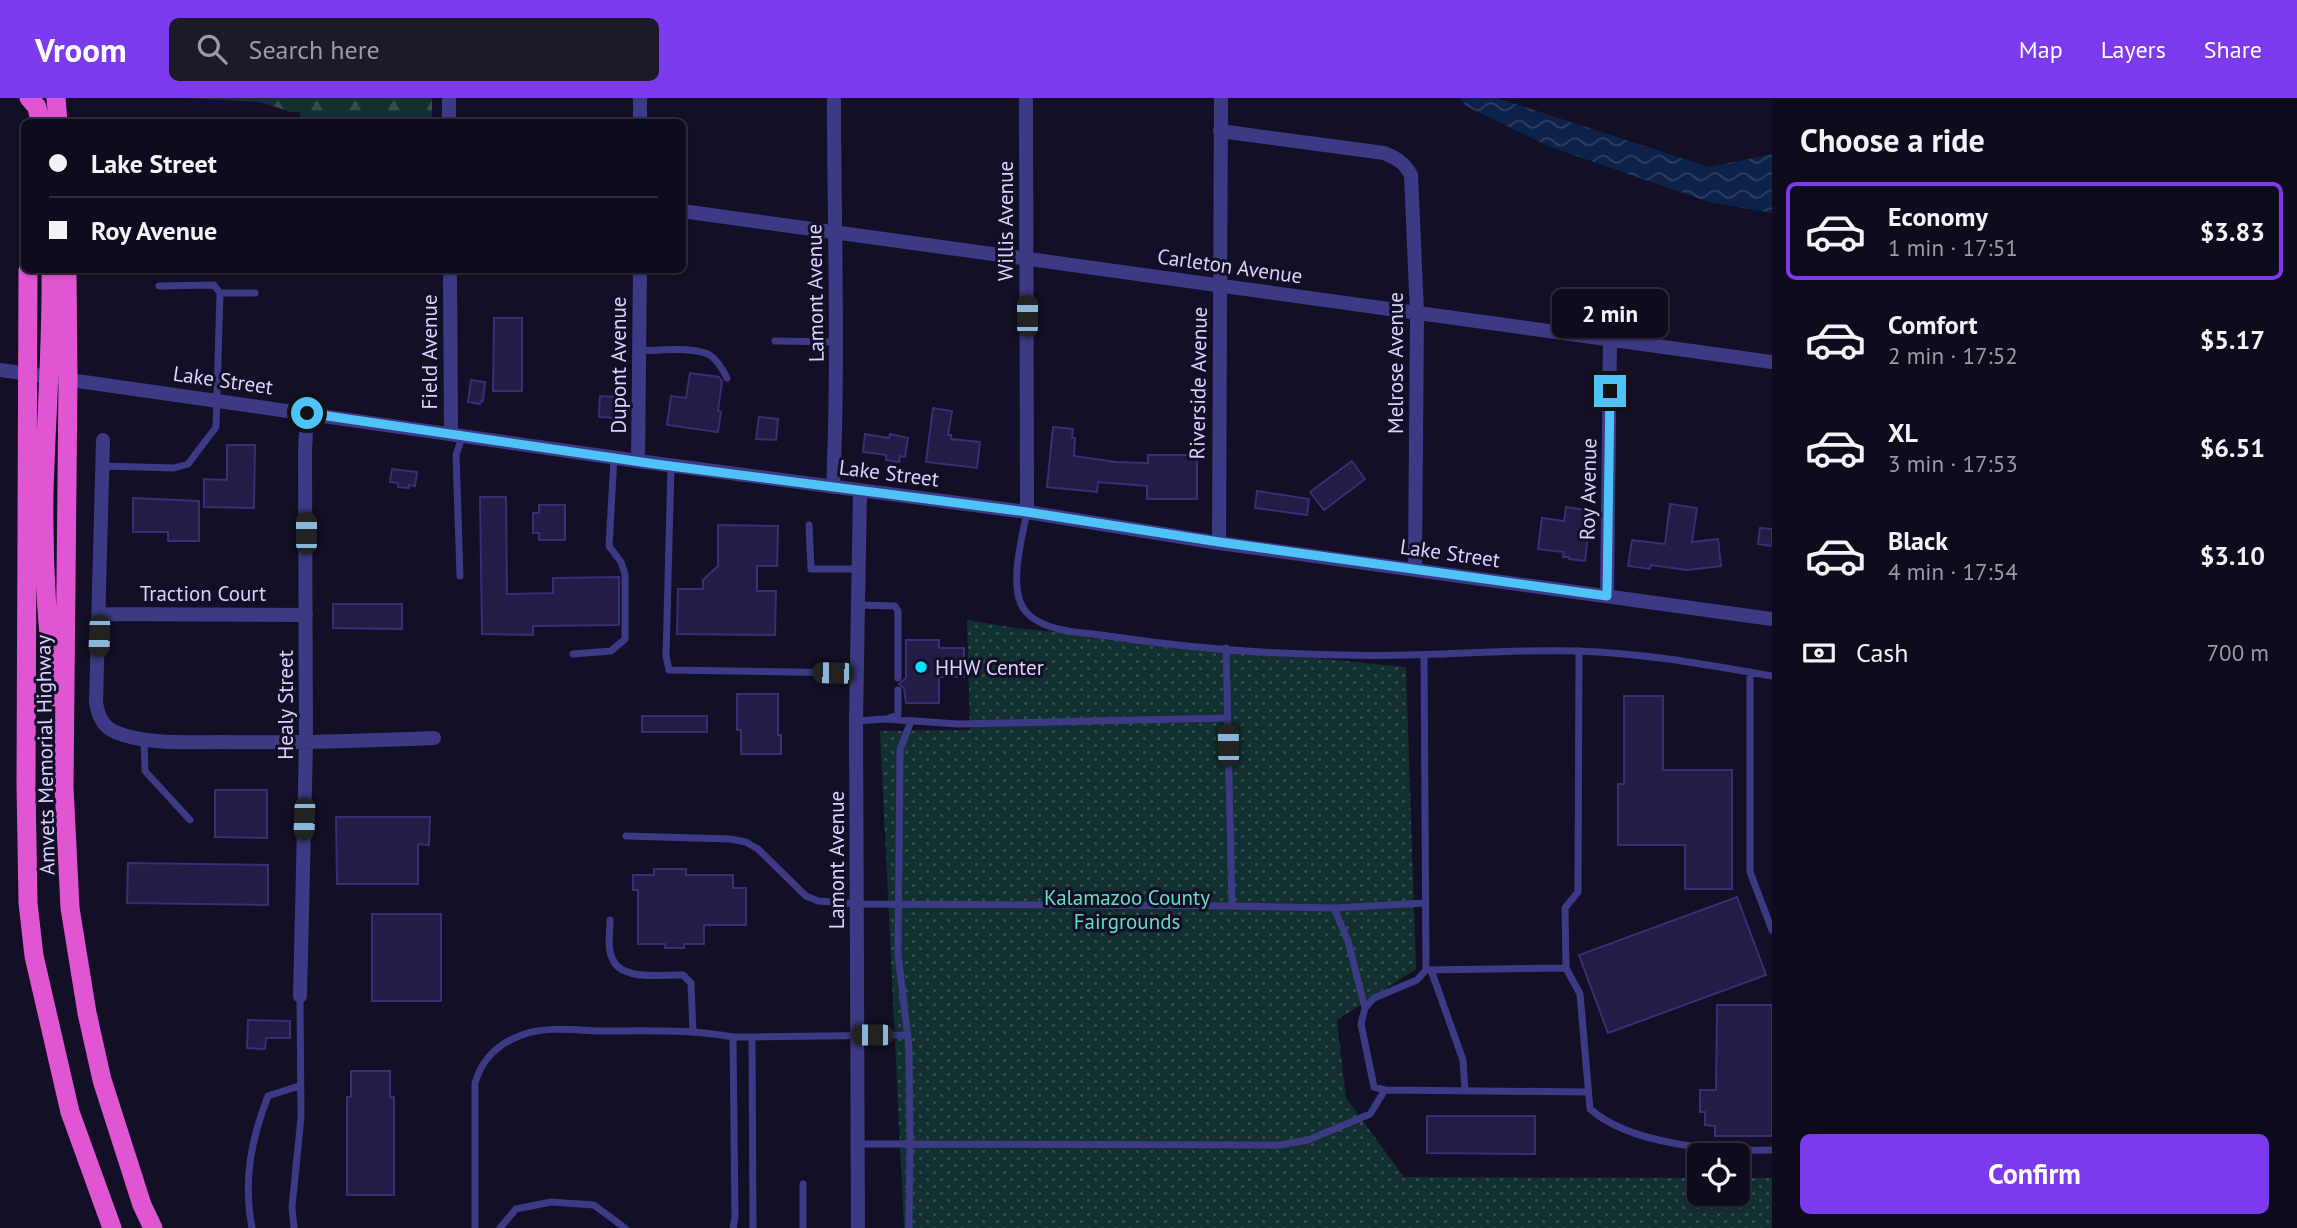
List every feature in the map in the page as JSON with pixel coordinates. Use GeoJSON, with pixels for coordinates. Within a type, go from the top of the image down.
{"type":"FeatureCollection","features":[{"type":"Feature","properties":{"kind":"highway"},"geometry":{"type":"LineString","coordinates":[[27,98],[27,119]]}},
{"type":"Feature","properties":{"kind":"highway"},"geometry":{"type":"LineString","coordinates":[[27,98],[37,107],[39,119]]}},
{"type":"Feature","properties":{"kind":"highway"},"geometry":{"type":"LineString","coordinates":[[56,98],[58,119]]}},
{"type":"Feature","properties":{"kind":"highway","name":"Amvets Memorial Highway"},"geometry":{"type":"LineString","coordinates":[[28,273],[26,809],[30,917],[34,957],[69,1112],[112,1228]]}},
{"type":"Feature","properties":{"kind":"highway"},"geometry":{"type":"LineString","coordinates":[[51,273],[59,379]]}},
{"type":"Feature","properties":{"kind":"highway"},"geometry":{"type":"LineString","coordinates":[[59,379],[66,273]]}},
{"type":"Feature","properties":{"kind":"highway","name":"Amvets Memorial Highway"},"geometry":{"type":"LineString","coordinates":[[59,379],[44,496],[48,638],[55,703],[65,724],[64,787],[68,869],[78,961],[102,1080],[142,1205],[153,1228]]}},
{"type":"Feature","properties":{"kind":"street"},"geometry":{"type":"LineString","coordinates":[[449,98],[449,119]]}},
{"type":"Feature","properties":{"kind":"street"},"geometry":{"type":"LineString","coordinates":[[640,98],[640,119]]}},
{"type":"Feature","properties":{"kind":"street","name":"Lamont Avenue"},"geometry":{"type":"LineString","coordinates":[[833,487],[838,342],[834,232],[834,98]]}},
{"type":"Feature","properties":{"kind":"street","name":"Willis Avenue"},"geometry":{"type":"LineString","coordinates":[[1026,98],[1027,512]]}},
{"type":"Feature","properties":{"kind":"street","name":"Riverside Avenue"},"geometry":{"type":"LineString","coordinates":[[1219,542],[1221,98]]}},
{"type":"Feature","properties":{"kind":"street","name":"Melrose Avenue"},"geometry":{"type":"LineString","coordinates":[[1220,131],[1384,153],[1400,161],[1411,175],[1417,313],[1415,569]]}},
{"type":"Feature","properties":{"kind":"street","name":"Carleton Avenue"},"geometry":{"type":"LineString","coordinates":[[686,212],[1026,261],[1772,362]]}},
{"type":"Feature","properties":{"kind":"street","name":"Field Avenue"},"geometry":{"type":"LineString","coordinates":[[450,273],[457,435]]}},
{"type":"Feature","properties":{"kind":"street","name":"Dupont Avenue"},"geometry":{"type":"LineString","coordinates":[[638,461],[640,273]]}},
{"type":"Feature","properties":{"kind":"street","name":"Roy Avenue"},"geometry":{"type":"LineString","coordinates":[[1607,596],[1611,341]]}},
{"type":"Feature","properties":{"kind":"street","name":"Lake Street"},"geometry":{"type":"LineString","coordinates":[[0,370],[671,466],[1027,512],[1219,542],[1772,619]]}},
{"type":"Feature","properties":{"kind":"street","name":"Healy Street"},"geometry":{"type":"LineString","coordinates":[[300,996],[306,743],[307,413]]}},
{"type":"Feature","properties":{"kind":"street"},"geometry":{"type":"LineString","coordinates":[[103,440],[96,702],[100,719],[113,731],[144,739],[180,742],[306,743],[434,738]]}},
{"type":"Feature","properties":{"kind":"street","name":"Lamont Avenue"},"geometry":{"type":"LineString","coordinates":[[858,1228],[856,721],[860,491]]}},
{"type":"Feature","properties":{"kind":"street","name":"Traction Court"},"geometry":{"type":"LineString","coordinates":[[100,614],[306,615]]}},
{"type":"Feature","properties":{"kind":"lane"},"geometry":{"type":"LineString","coordinates":[[102,466],[174,468],[188,464],[216,427],[220,293],[214,285],[159,286]]}},
{"type":"Feature","properties":{"kind":"lane"},"geometry":{"type":"LineString","coordinates":[[220,293],[254,293]]}},
{"type":"Feature","properties":{"kind":"lane"},"geometry":{"type":"LineString","coordinates":[[775,341],[838,342]]}},
{"type":"Feature","properties":{"kind":"lane"},"geometry":{"type":"LineString","coordinates":[[639,351],[701,351],[719,363],[727,377]]}},
{"type":"Feature","properties":{"kind":"lane"},"geometry":{"type":"LineString","coordinates":[[457,435],[460,576]]}},
{"type":"Feature","properties":{"kind":"lane"},"geometry":{"type":"LineString","coordinates":[[573,654],[611,651],[625,639],[625,573],[621,562],[609,546],[614,458]]}},
{"type":"Feature","properties":{"kind":"lane"},"geometry":{"type":"LineString","coordinates":[[671,466],[666,656],[669,670],[857,673]]}},
{"type":"Feature","properties":{"kind":"lane"},"geometry":{"type":"LineString","coordinates":[[1027,512],[1018,553],[1016,575],[1019,595],[1026,613],[1048,627],[1164,644],[1299,653],[1424,655],[1579,651],[1634,656],[1772,676]]}},
{"type":"Feature","properties":{"kind":"lane"},"geometry":{"type":"LineString","coordinates":[[810,525],[811,569],[859,569]]}},
{"type":"Feature","properties":{"kind":"lane"},"geometry":{"type":"LineString","coordinates":[[858,605],[895,606],[898,611],[898,678]]}},
{"type":"Feature","properties":{"kind":"lane"},"geometry":{"type":"LineString","coordinates":[[1226,648],[1232,906]]}},
{"type":"Feature","properties":{"kind":"lane"},"geometry":{"type":"LineString","coordinates":[[1579,651],[1578,892],[1565,908],[1566,968],[1580,994],[1590,1109],[1601,1119],[1656,1140],[1678,1145],[1772,1150]]}},
{"type":"Feature","properties":{"kind":"lane"},"geometry":{"type":"LineString","coordinates":[[1424,655],[1425,903],[1428,970],[1463,1060],[1465,1091]]}},
{"type":"Feature","properties":{"kind":"lane"},"geometry":{"type":"LineString","coordinates":[[1750,672],[1750,872],[1772,930]]}},
{"type":"Feature","properties":{"kind":"lane"},"geometry":{"type":"LineString","coordinates":[[885,719],[898,715],[898,690]]}},
{"type":"Feature","properties":{"kind":"lane"},"geometry":{"type":"LineString","coordinates":[[856,721],[885,719],[958,724],[1228,718]]}},
{"type":"Feature","properties":{"kind":"lane"},"geometry":{"type":"LineString","coordinates":[[909,1228],[907,1035],[898,954],[898,904],[901,750],[911,721]]}},
{"type":"Feature","properties":{"kind":"lane"},"geometry":{"type":"LineString","coordinates":[[144,739],[145,772],[190,820]]}},
{"type":"Feature","properties":{"kind":"lane"},"geometry":{"type":"LineString","coordinates":[[626,836],[730,839],[746,842],[758,849],[806,896],[818,901],[857,904],[1335,908],[1425,903]]}},
{"type":"Feature","properties":{"kind":"lane"},"geometry":{"type":"LineString","coordinates":[[1335,908],[1352,953],[1365,1008],[1361,1024],[1374,1087],[1385,1090],[1588,1092]]}},
{"type":"Feature","properties":{"kind":"lane"},"geometry":{"type":"LineString","coordinates":[[610,920],[611,957],[624,972],[683,975],[691,983],[693,1032]]}},
{"type":"Feature","properties":{"kind":"lane"},"geometry":{"type":"LineString","coordinates":[[1365,1008],[1374,998],[1417,980],[1428,970],[1566,968]]}},
{"type":"Feature","properties":{"kind":"lane"},"geometry":{"type":"LineString","coordinates":[[294,1228],[292,1207],[301,1117],[300,996]]}},
{"type":"Feature","properties":{"kind":"lane"},"geometry":{"type":"LineString","coordinates":[[475,1228],[475,1083],[479,1071],[493,1052],[512,1039],[533,1032],[558,1030],[693,1032],[733,1037],[907,1035]]}},
{"type":"Feature","properties":{"kind":"lane"},"geometry":{"type":"LineString","coordinates":[[733,1037],[733,1228]]}},
{"type":"Feature","properties":{"kind":"lane"},"geometry":{"type":"LineString","coordinates":[[752,1037],[753,1228]]}},
{"type":"Feature","properties":{"kind":"lane"},"geometry":{"type":"LineString","coordinates":[[252,1228],[247,1179],[257,1125],[268,1096],[299,1086]]}},
{"type":"Feature","properties":{"kind":"lane"},"geometry":{"type":"LineString","coordinates":[[858,1144],[1280,1144],[1308,1140],[1370,1114],[1385,1090]]}},
{"type":"Feature","properties":{"kind":"lane"},"geometry":{"type":"LineString","coordinates":[[803,1184],[803,1228]]}},
{"type":"Feature","properties":{"kind":"lane"},"geometry":{"type":"LineString","coordinates":[[500,1228],[516,1209],[551,1202],[594,1205],[625,1228]]}},
{"type":"Feature","properties":{"kind":"green space"},"geometry":{"type":"Polygon","coordinates":[[[185,98],[432,98],[432,119],[301,119],[300,112],[291,112],[260,102],[185,98]]]}},
{"type":"Feature","properties":{"kind":"green space","name":"Kalamazoo County Fairgrounds"},"geometry":{"type":"Polygon","coordinates":[[[967,620],[1016,628],[1406,667],[1416,969],[1337,1020],[1346,1098],[1404,1177],[1687,1178],[1687,1206],[1750,1206],[1750,1178],[1772,1178],[1772,1228],[904,1228],[880,731],[970,730],[967,620]]]}},
{"type":"Feature","properties":{"kind":"water"},"geometry":{"type":"Polygon","coordinates":[[[1460,98],[1497,98],[1709,167],[1772,154],[1772,213],[1709,202],[1548,146],[1466,106],[1460,98]]]}},
{"type":"Feature","properties":{"kind":"building"},"geometry":{"type":"Polygon","coordinates":[[[494,318],[522,318],[522,391],[493,391],[494,318]]]}},
{"type":"Feature","properties":{"kind":"building"},"geometry":{"type":"Polygon","coordinates":[[[690,373],[719,377],[722,381],[718,432],[667,425],[671,396],[686,398],[690,373]]]}},
{"type":"Feature","properties":{"kind":"building"},"geometry":{"type":"Polygon","coordinates":[[[471,380],[485,382],[483,401],[480,404],[468,402],[471,380]]]}},
{"type":"Feature","properties":{"kind":"building"},"geometry":{"type":"Polygon","coordinates":[[[600,396],[618,397],[616,418],[599,417],[600,396]]]}},
{"type":"Feature","properties":{"kind":"building"},"geometry":{"type":"Polygon","coordinates":[[[933,408],[952,411],[948,435],[951,435],[951,439],[980,442],[977,468],[926,462],[933,408]]]}},
{"type":"Feature","properties":{"kind":"building"},"geometry":{"type":"Polygon","coordinates":[[[759,417],[778,419],[776,440],[756,439],[759,417]]]}},
{"type":"Feature","properties":{"kind":"building"},"geometry":{"type":"Polygon","coordinates":[[[1053,427],[1073,429],[1074,456],[1148,463],[1148,455],[1197,455],[1197,499],[1147,499],[1147,486],[1098,482],[1097,492],[1047,487],[1053,427]]]}},
{"type":"Feature","properties":{"kind":"building"},"geometry":{"type":"Polygon","coordinates":[[[865,434],[889,438],[890,434],[908,438],[905,457],[900,456],[899,462],[886,460],[886,455],[863,452],[865,434]]]}},
{"type":"Feature","properties":{"kind":"building"},"geometry":{"type":"Polygon","coordinates":[[[227,445],[255,445],[254,508],[204,507],[204,479],[227,480],[227,445]]]}},
{"type":"Feature","properties":{"kind":"building"},"geometry":{"type":"Polygon","coordinates":[[[1352,461],[1365,479],[1324,510],[1310,492],[1352,461]]]}},
{"type":"Feature","properties":{"kind":"building"},"geometry":{"type":"Polygon","coordinates":[[[392,469],[417,472],[415,486],[398,487],[398,483],[390,482],[392,469]]]}},
{"type":"Feature","properties":{"kind":"building"},"geometry":{"type":"Polygon","coordinates":[[[1257,491],[1309,499],[1307,515],[1255,508],[1257,491]]]}},
{"type":"Feature","properties":{"kind":"building"},"geometry":{"type":"Polygon","coordinates":[[[480,497],[506,497],[507,594],[553,593],[553,578],[619,577],[619,625],[533,626],[533,635],[482,634],[480,497]]]}},
{"type":"Feature","properties":{"kind":"building"},"geometry":{"type":"Polygon","coordinates":[[[133,498],[199,501],[199,541],[168,541],[168,532],[133,532],[133,498]]]}},
{"type":"Feature","properties":{"kind":"building"},"geometry":{"type":"Polygon","coordinates":[[[1670,504],[1697,508],[1692,542],[1718,539],[1721,566],[1687,570],[1651,565],[1650,569],[1628,566],[1632,540],[1665,544],[1670,504]]]}},
{"type":"Feature","properties":{"kind":"building"},"geometry":{"type":"Polygon","coordinates":[[[539,505],[565,505],[565,540],[539,540],[539,533],[533,533],[533,513],[539,513],[539,505]]]}},
{"type":"Feature","properties":{"kind":"building"},"geometry":{"type":"Polygon","coordinates":[[[1566,507],[1586,510],[1585,518],[1590,519],[1585,561],[1563,557],[1564,552],[1538,549],[1542,518],[1564,521],[1566,507]]]}},
{"type":"Feature","properties":{"kind":"building"},"geometry":{"type":"Polygon","coordinates":[[[718,525],[778,526],[777,566],[757,566],[757,591],[776,591],[775,635],[677,634],[678,589],[703,589],[703,580],[718,566],[718,525]]]}},
{"type":"Feature","properties":{"kind":"building"},"geometry":{"type":"Polygon","coordinates":[[[1760,528],[1772,529],[1772,546],[1758,544],[1760,528]]]}},
{"type":"Feature","properties":{"kind":"building"},"geometry":{"type":"Polygon","coordinates":[[[333,604],[402,604],[402,629],[333,628],[333,604]]]}},
{"type":"Feature","properties":{"kind":"building","name":"HHW Center"},"geometry":{"type":"Polygon","coordinates":[[[906,640],[939,640],[939,648],[964,648],[964,677],[939,677],[939,703],[906,703],[904,688],[899,684],[906,678],[906,640]]]}},
{"type":"Feature","properties":{"kind":"building"},"geometry":{"type":"Polygon","coordinates":[[[737,694],[778,694],[781,754],[741,754],[741,730],[737,730],[737,694]]]}},
{"type":"Feature","properties":{"kind":"building"},"geometry":{"type":"Polygon","coordinates":[[[1624,696],[1663,696],[1663,770],[1732,770],[1732,889],[1685,889],[1685,845],[1618,845],[1618,784],[1624,784],[1624,696]]]}},
{"type":"Feature","properties":{"kind":"building"},"geometry":{"type":"Polygon","coordinates":[[[642,716],[707,716],[707,732],[642,732],[642,716]]]}},
{"type":"Feature","properties":{"kind":"building"},"geometry":{"type":"Polygon","coordinates":[[[215,790],[267,790],[267,838],[215,837],[215,790]]]}},
{"type":"Feature","properties":{"kind":"building"},"geometry":{"type":"Polygon","coordinates":[[[336,817],[430,817],[429,845],[418,844],[418,884],[337,884],[336,817]]]}},
{"type":"Feature","properties":{"kind":"building"},"geometry":{"type":"Polygon","coordinates":[[[128,863],[268,865],[268,905],[127,903],[128,863]]]}},
{"type":"Feature","properties":{"kind":"building"},"geometry":{"type":"Polygon","coordinates":[[[654,869],[686,869],[686,875],[733,875],[733,888],[746,888],[746,925],[704,925],[704,944],[684,944],[684,948],[665,948],[665,944],[638,944],[638,890],[633,890],[633,875],[654,875],[654,869]]]}},
{"type":"Feature","properties":{"kind":"building"},"geometry":{"type":"Polygon","coordinates":[[[1737,897],[1766,975],[1608,1033],[1579,955],[1737,897]]]}},
{"type":"Feature","properties":{"kind":"building"},"geometry":{"type":"Polygon","coordinates":[[[372,914],[441,914],[441,1001],[372,1001],[372,914]]]}},
{"type":"Feature","properties":{"kind":"building"},"geometry":{"type":"Polygon","coordinates":[[[1717,1005],[1772,1005],[1772,1136],[1715,1136],[1715,1126],[1705,1125],[1705,1112],[1700,1112],[1700,1090],[1716,1090],[1717,1005]]]}},
{"type":"Feature","properties":{"kind":"building"},"geometry":{"type":"Polygon","coordinates":[[[248,1020],[290,1021],[290,1038],[266,1038],[265,1049],[247,1048],[248,1020]]]}},
{"type":"Feature","properties":{"kind":"building"},"geometry":{"type":"Polygon","coordinates":[[[351,1071],[390,1071],[390,1097],[394,1097],[394,1195],[347,1195],[347,1097],[351,1097],[351,1071]]]}},
{"type":"Feature","properties":{"kind":"building"},"geometry":{"type":"Polygon","coordinates":[[[1427,1116],[1535,1116],[1535,1154],[1427,1153],[1427,1116]]]}},
{"type":"Feature","properties":{"kind":"place","name":"HHW Center"},"geometry":{"type":"Point","coordinates":[921,667]}},
{"type":"Feature","properties":{"kind":"route"},"geometry":{"type":"LineString","coordinates":[[307,413],[655,464],[1027,512],[1219,542],[1607,596],[1610,391]]}}]}
